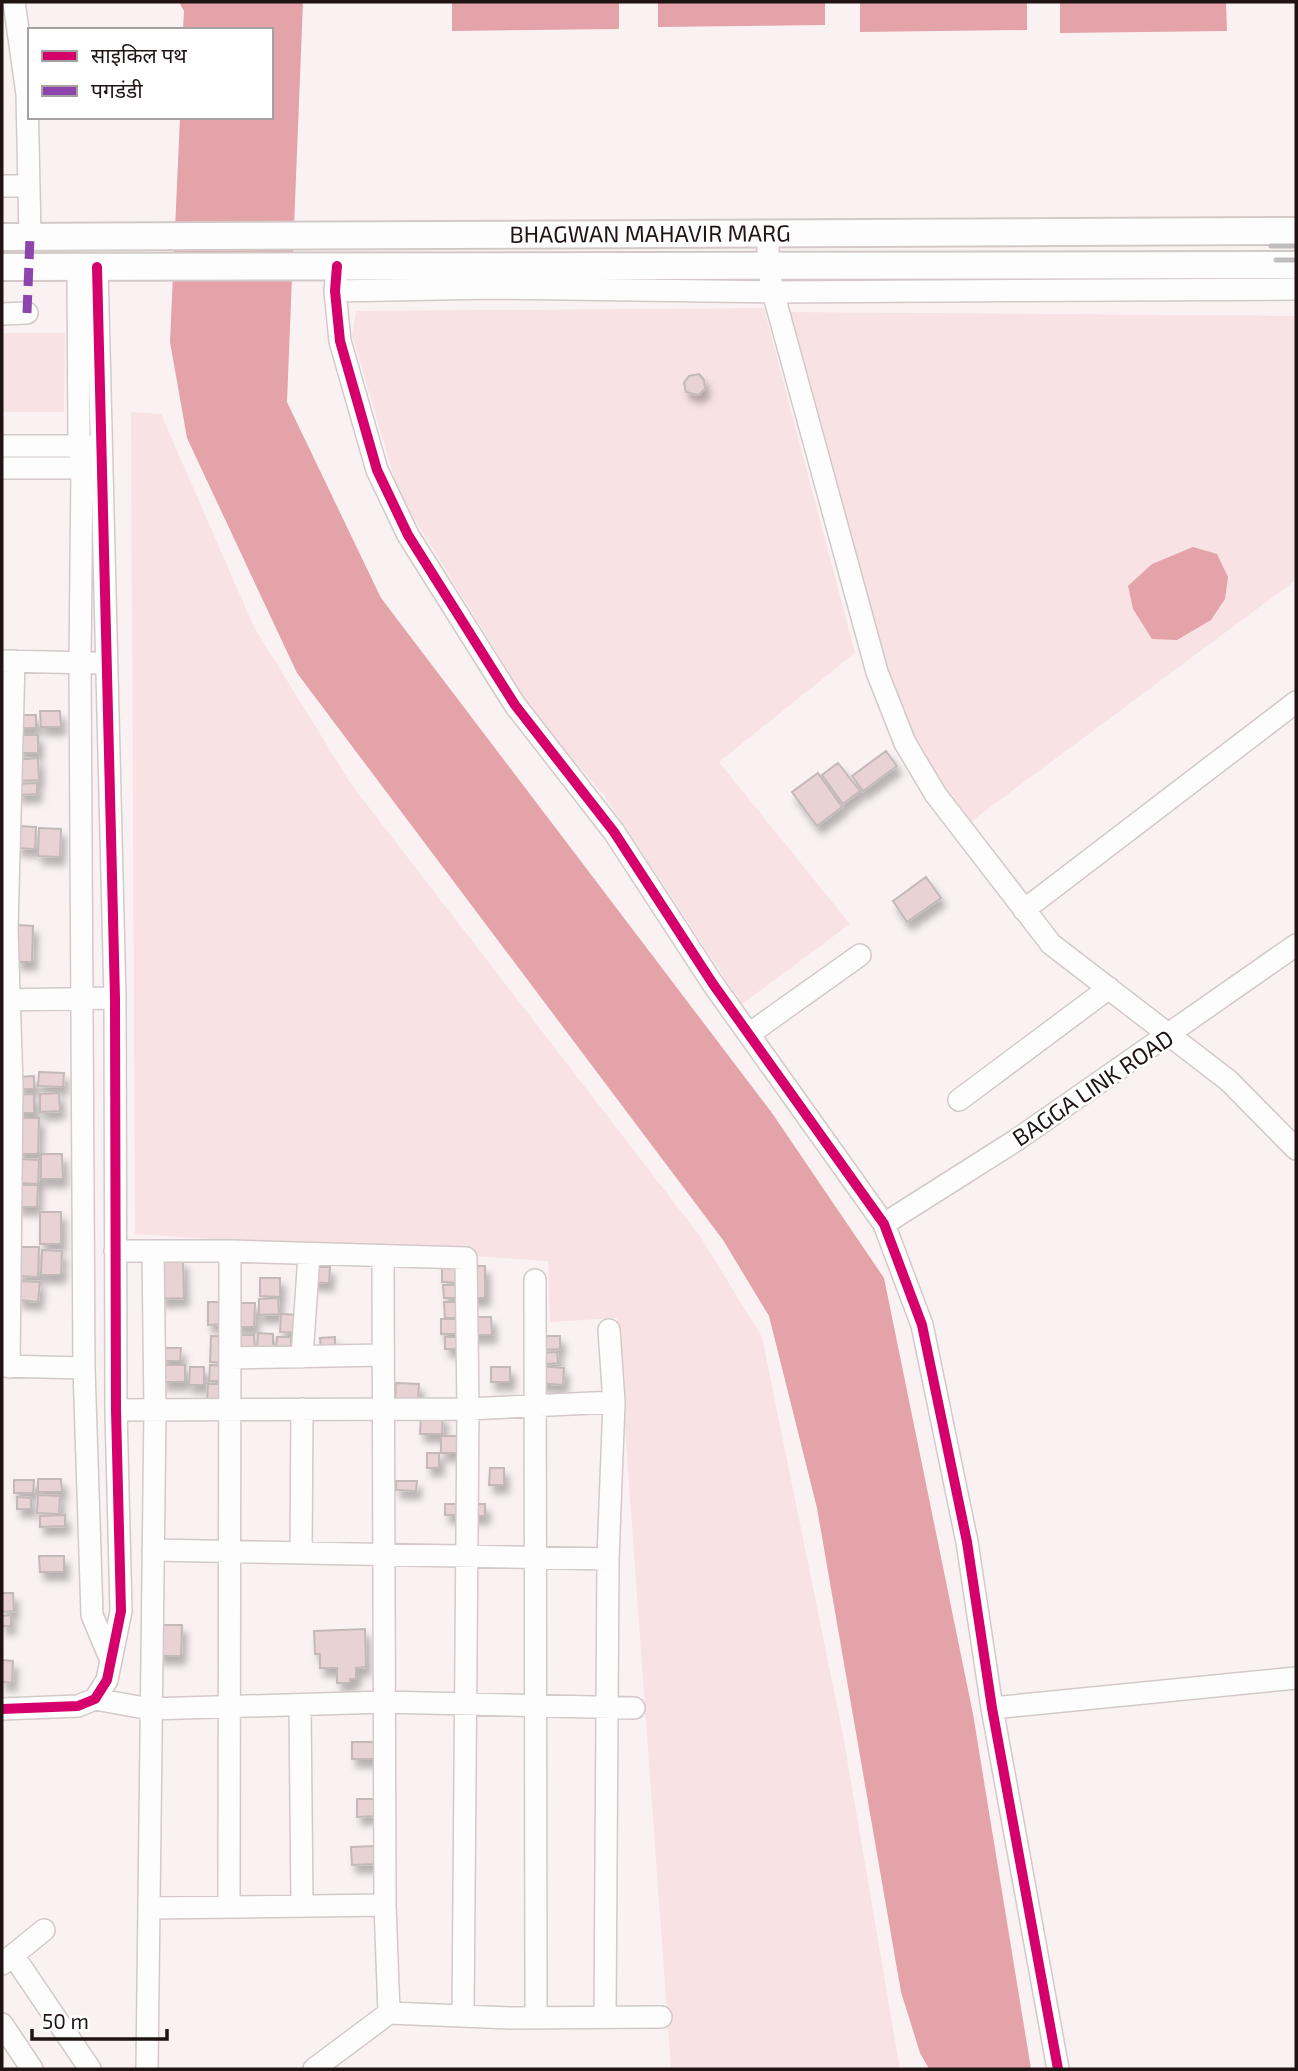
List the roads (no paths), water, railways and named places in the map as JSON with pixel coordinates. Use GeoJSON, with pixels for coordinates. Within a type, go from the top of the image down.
{"type":"FeatureCollection","features":[{"type":"Feature","properties":{"kind":"main road","name":"BHAGWAN MAHAVIR MARG"},"geometry":{"type":"LineString","coordinates":[[2,237],[311,238],[1296,231]]}},
{"type":"Feature","properties":{"kind":"main road"},"geometry":{"type":"LineString","coordinates":[[1184,232],[1184,265]]}},
{"type":"Feature","properties":{"kind":"main road","name":"BHAGWAN MAHAVIR MARG"},"geometry":{"type":"LineString","coordinates":[[2,267],[135,266],[328,274],[768,265],[1296,265]]}},
{"type":"Feature","properties":{"kind":"street"},"geometry":{"type":"LineString","coordinates":[[14,2],[27,94],[30,237]]}},
{"type":"Feature","properties":{"kind":"street"},"geometry":{"type":"LineString","coordinates":[[2,186],[28,186]]}},
{"type":"Feature","properties":{"kind":"street"},"geometry":{"type":"LineString","coordinates":[[768,235],[768,265],[773,292],[883,693],[905,743],[936,795],[1051,944],[1229,1081],[1296,1149]]}},
{"type":"Feature","properties":{"kind":"street"},"geometry":{"type":"LineString","coordinates":[[87,267],[79,446],[92,468],[106,663],[115,998],[116,1410],[121,1611],[107,1679],[95,1699]]}},
{"type":"Feature","properties":{"kind":"street"},"geometry":{"type":"LineString","coordinates":[[87,267],[101,446],[92,468],[80,663],[84,1368],[92,1615],[110,1658]]}},
{"type":"Feature","properties":{"kind":"street"},"geometry":{"type":"LineString","coordinates":[[1058,2069],[992,1708],[967,1542],[922,1325],[884,1224],[749,1034],[614,832],[516,705],[408,535],[377,470],[340,341],[328,274],[492,288],[773,292],[1296,289]]}},
{"type":"Feature","properties":{"kind":"street"},"geometry":{"type":"LineString","coordinates":[[2,314],[27,313]]}},
{"type":"Feature","properties":{"kind":"street"},"geometry":{"type":"LineString","coordinates":[[2,446],[101,446]]}},
{"type":"Feature","properties":{"kind":"street"},"geometry":{"type":"LineString","coordinates":[[2,468],[92,468]]}},
{"type":"Feature","properties":{"kind":"street"},"geometry":{"type":"LineString","coordinates":[[84,1368],[6,1366],[5,930],[8,661],[106,663]]}},
{"type":"Feature","properties":{"kind":"street"},"geometry":{"type":"LineString","coordinates":[[1024,910],[1296,702]]}},
{"type":"Feature","properties":{"kind":"street","name":"BAGGA LINK ROAD"},"geometry":{"type":"LineString","coordinates":[[884,1224],[1018,1139],[1170,1037],[1296,945]]}},
{"type":"Feature","properties":{"kind":"street"},"geometry":{"type":"LineString","coordinates":[[749,1034],[860,955]]}},
{"type":"Feature","properties":{"kind":"street"},"geometry":{"type":"LineString","coordinates":[[959,1100],[1109,988]]}},
{"type":"Feature","properties":{"kind":"street"},"geometry":{"type":"LineString","coordinates":[[6,1000],[115,998]]}},
{"type":"Feature","properties":{"kind":"street"},"geometry":{"type":"LineString","coordinates":[[115,1251],[230,1251],[383,1258],[466,1258],[468,1409],[463,2016]]}},
{"type":"Feature","properties":{"kind":"street"},"geometry":{"type":"LineString","coordinates":[[147,2069],[155,1410],[153,1251]]}},
{"type":"Feature","properties":{"kind":"street"},"geometry":{"type":"LineString","coordinates":[[229,1907],[227,1709],[230,1251]]}},
{"type":"Feature","properties":{"kind":"street"},"geometry":{"type":"LineString","coordinates":[[302,1357],[309,1255]]}},
{"type":"Feature","properties":{"kind":"street"},"geometry":{"type":"LineString","coordinates":[[383,1258],[385,1905],[389,2013]]}},
{"type":"Feature","properties":{"kind":"street"},"geometry":{"type":"LineString","coordinates":[[535,1280],[536,2017]]}},
{"type":"Feature","properties":{"kind":"street"},"geometry":{"type":"LineString","coordinates":[[605,2017],[610,1706],[608,1559],[614,1402],[609,1330]]}},
{"type":"Feature","properties":{"kind":"street"},"geometry":{"type":"LineString","coordinates":[[230,1358],[382,1355]]}},
{"type":"Feature","properties":{"kind":"street"},"geometry":{"type":"LineString","coordinates":[[116,1410],[468,1409],[614,1402]]}},
{"type":"Feature","properties":{"kind":"street"},"geometry":{"type":"LineString","coordinates":[[301,1553],[302,1409]]}},
{"type":"Feature","properties":{"kind":"street"},"geometry":{"type":"LineString","coordinates":[[153,1550],[608,1559]]}},
{"type":"Feature","properties":{"kind":"street"},"geometry":{"type":"LineString","coordinates":[[992,1708],[1296,1678]]}},
{"type":"Feature","properties":{"kind":"street"},"geometry":{"type":"LineString","coordinates":[[2,1709],[78,1706],[95,1699],[150,1709],[227,1709],[384,1702],[610,1706],[634,1709]]}},
{"type":"Feature","properties":{"kind":"street"},"geometry":{"type":"LineString","coordinates":[[300,1704],[302,1906]]}},
{"type":"Feature","properties":{"kind":"street"},"geometry":{"type":"LineString","coordinates":[[149,1908],[385,1905]]}},
{"type":"Feature","properties":{"kind":"street"},"geometry":{"type":"LineString","coordinates":[[44,1930],[7,1959],[90,2069]]}},
{"type":"Feature","properties":{"kind":"street"},"geometry":{"type":"LineString","coordinates":[[314,2069],[389,2013],[661,2017]]}},
{"type":"Feature","properties":{"kind":"street"},"geometry":{"type":"LineString","coordinates":[[2,2024],[32,2069]]}},
{"type":"Feature","properties":{"kind":"railway"},"geometry":{"type":"LineString","coordinates":[[1271,246],[1296,246]]}},
{"type":"Feature","properties":{"kind":"railway"},"geometry":{"type":"LineString","coordinates":[[1276,260],[1296,260]]}}]}
